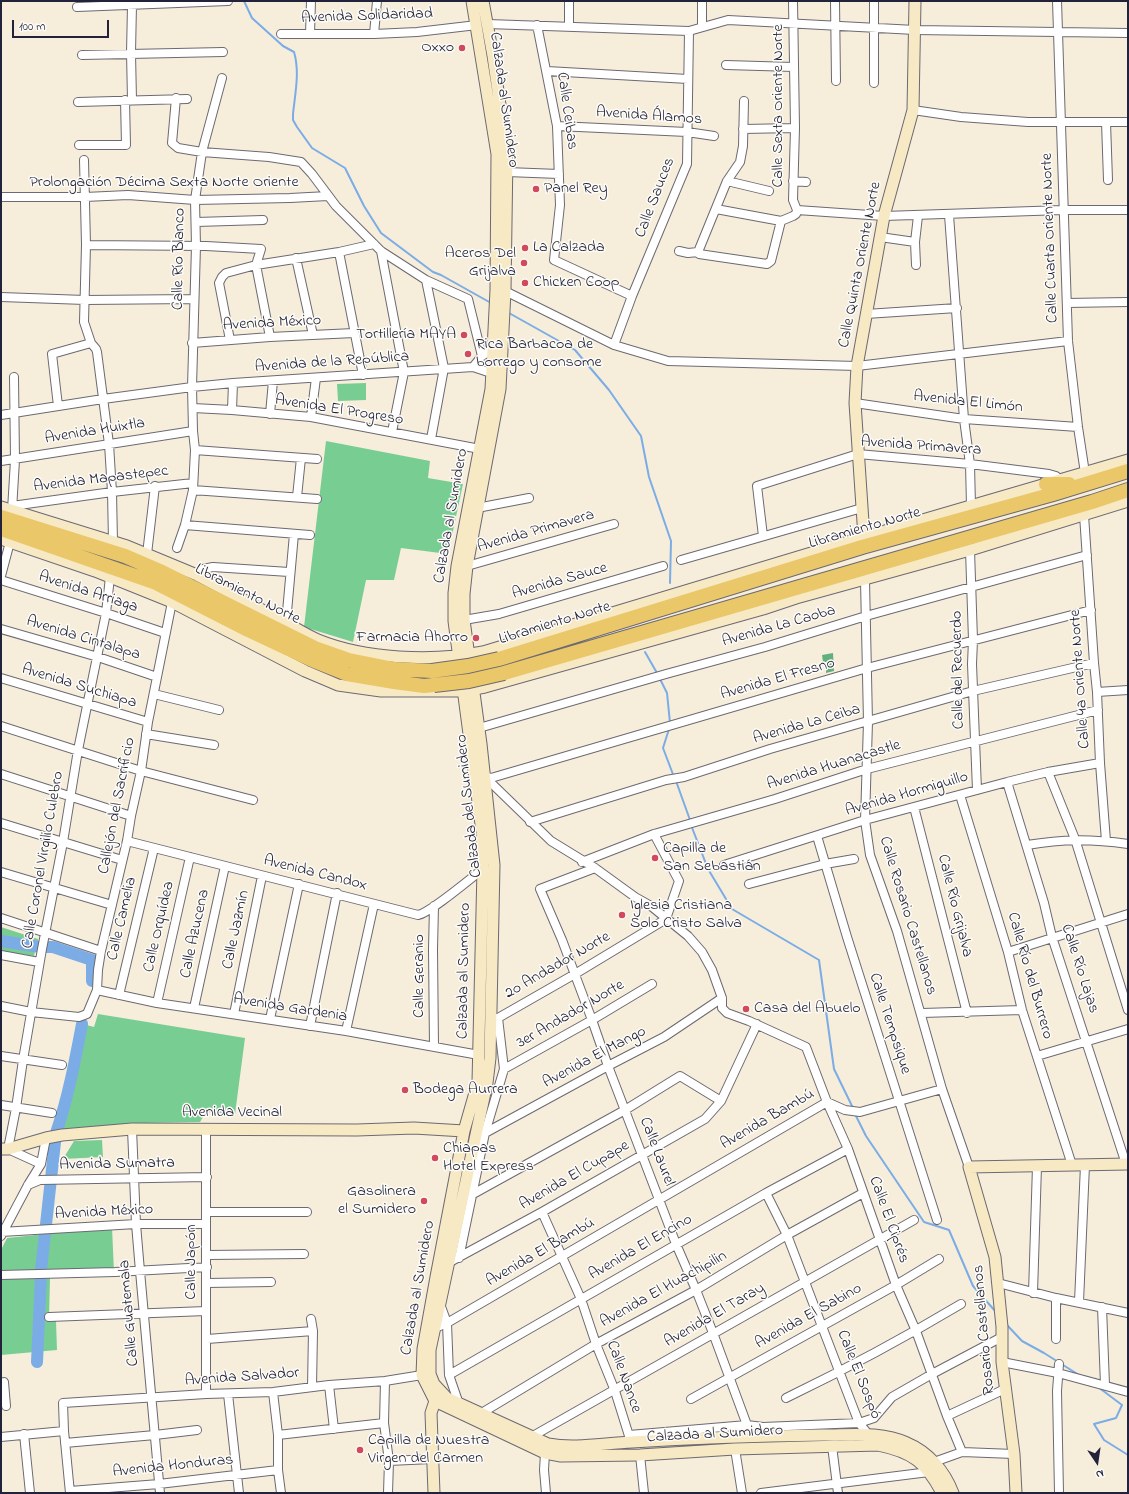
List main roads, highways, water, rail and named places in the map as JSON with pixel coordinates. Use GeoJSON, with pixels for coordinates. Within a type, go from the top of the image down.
{"type":"FeatureCollection","features":[{"type":"Feature","properties":{"kind":"highway","name":"Libramiento Norte"},"geometry":{"type":"LineString","coordinates":[[1,529],[156,582],[248,630],[312,660],[347,674],[424,686],[433,678],[501,653],[716,591],[1084,479],[1128,471]]}},
{"type":"Feature","properties":{"kind":"highway"},"geometry":{"type":"LineString","coordinates":[[1046,484],[1066,484],[1084,479]]}},
{"type":"Feature","properties":{"kind":"highway","name":"Libramiento Norte"},"geometry":{"type":"LineString","coordinates":[[6,510],[63,536],[126,556],[162,572],[315,648],[349,660],[433,678],[469,681],[509,676],[724,608],[1092,502],[1128,490]]}},
{"type":"Feature","properties":{"kind":"highway"},"geometry":{"type":"LineString","coordinates":[[1062,521],[1092,502]]}},
{"type":"Feature","properties":{"kind":"highway"},"geometry":{"type":"LineString","coordinates":[[52,524],[63,536]]}},
{"type":"Feature","properties":{"kind":"highway"},"geometry":{"type":"LineString","coordinates":[[28,548],[66,551]]}},
{"type":"Feature","properties":{"kind":"highway"},"geometry":{"type":"LineString","coordinates":[[716,591],[739,575]]}},
{"type":"Feature","properties":{"kind":"highway"},"geometry":{"type":"LineString","coordinates":[[724,608],[796,598]]}},
{"type":"Feature","properties":{"kind":"waterway"},"geometry":{"type":"LineString","coordinates":[[244,1],[252,18],[283,46],[294,52],[297,75],[293,120],[297,127],[312,148],[345,168],[364,206],[381,233],[433,272],[491,303]]}},
{"type":"Feature","properties":{"kind":"waterway"},"geometry":{"type":"LineString","coordinates":[[509,313],[575,350],[609,390],[641,436],[649,477],[671,541],[670,583]]}},
{"type":"Feature","properties":{"kind":"waterway"},"geometry":{"type":"LineString","coordinates":[[645,652],[657,673]]}},
{"type":"Feature","properties":{"kind":"waterway"},"geometry":{"type":"LineString","coordinates":[[660,679],[667,693],[670,723]]}},
{"type":"Feature","properties":{"kind":"waterway"},"geometry":{"type":"LineString","coordinates":[[669,729],[663,748],[674,777]]}},
{"type":"Feature","properties":{"kind":"waterway"},"geometry":{"type":"LineString","coordinates":[[676,781],[690,820]]}},
{"type":"Feature","properties":{"kind":"waterway"},"geometry":{"type":"LineString","coordinates":[[691,825],[708,869],[732,909],[819,960],[834,1069],[853,1108]]}},
{"type":"Feature","properties":{"kind":"waterway"},"geometry":{"type":"LineString","coordinates":[[1,941],[40,947],[53,947],[92,960],[92,981]]}},
{"type":"Feature","properties":{"kind":"waterway"},"geometry":{"type":"LineString","coordinates":[[41,1270],[56,1133],[68,1093],[82,1024]]}},
{"type":"Feature","properties":{"kind":"waterway"},"geometry":{"type":"LineString","coordinates":[[855,1114],[866,1136],[924,1222],[949,1230],[973,1286],[996,1312]]}},
{"type":"Feature","properties":{"kind":"waterway"},"geometry":{"type":"LineString","coordinates":[[37,1362],[41,1275]]}},
{"type":"Feature","properties":{"kind":"waterway"},"geometry":{"type":"LineString","coordinates":[[1006,1324],[1022,1341],[1079,1375]]}},
{"type":"Feature","properties":{"kind":"waterway"},"geometry":{"type":"LineString","coordinates":[[1098,1387],[1122,1405],[1116,1418],[1094,1424],[1104,1440],[1128,1455]]}},
{"type":"Feature","properties":{"kind":"place","name":"Oxxo"},"geometry":{"type":"Point","coordinates":[462,48]}},
{"type":"Feature","properties":{"kind":"place","name":"Panel Rey"},"geometry":{"type":"Point","coordinates":[536,189]}},
{"type":"Feature","properties":{"kind":"place","name":"La Calzada"},"geometry":{"type":"Point","coordinates":[525,248]}},
{"type":"Feature","properties":{"kind":"place","name":"Aceros Del Grijalva"},"geometry":{"type":"Point","coordinates":[524,263]}},
{"type":"Feature","properties":{"kind":"place","name":"Chicken Coop"},"geometry":{"type":"Point","coordinates":[525,283]}},
{"type":"Feature","properties":{"kind":"place","name":"Tortillería MAYA"},"geometry":{"type":"Point","coordinates":[464,335]}},
{"type":"Feature","properties":{"kind":"place","name":"Rica Barbacoa de borrego y consome"},"geometry":{"type":"Point","coordinates":[468,354]}},
{"type":"Feature","properties":{"kind":"place","name":"Farmacia Ahorro"},"geometry":{"type":"Point","coordinates":[476,638]}},
{"type":"Feature","properties":{"kind":"place","name":"Capilla de San Sebastián"},"geometry":{"type":"Point","coordinates":[655,858]}},
{"type":"Feature","properties":{"kind":"place","name":"Iglesia Cristiana Solo Cristo Salva"},"geometry":{"type":"Point","coordinates":[622,915]}},
{"type":"Feature","properties":{"kind":"place","name":"Casa del Abuelo"},"geometry":{"type":"Point","coordinates":[746,1009]}},
{"type":"Feature","properties":{"kind":"place","name":"Bodega Aurrera"},"geometry":{"type":"Point","coordinates":[405,1090]}},
{"type":"Feature","properties":{"kind":"place","name":"Chiapas Hotel Express"},"geometry":{"type":"Point","coordinates":[435,1158]}},
{"type":"Feature","properties":{"kind":"place","name":"Gasolinera el Sumidero"},"geometry":{"type":"Point","coordinates":[424,1201]}},
{"type":"Feature","properties":{"kind":"place","name":"Capilla de Nuestra Virgen del Carmen"},"geometry":{"type":"Point","coordinates":[360,1450]}}]}
